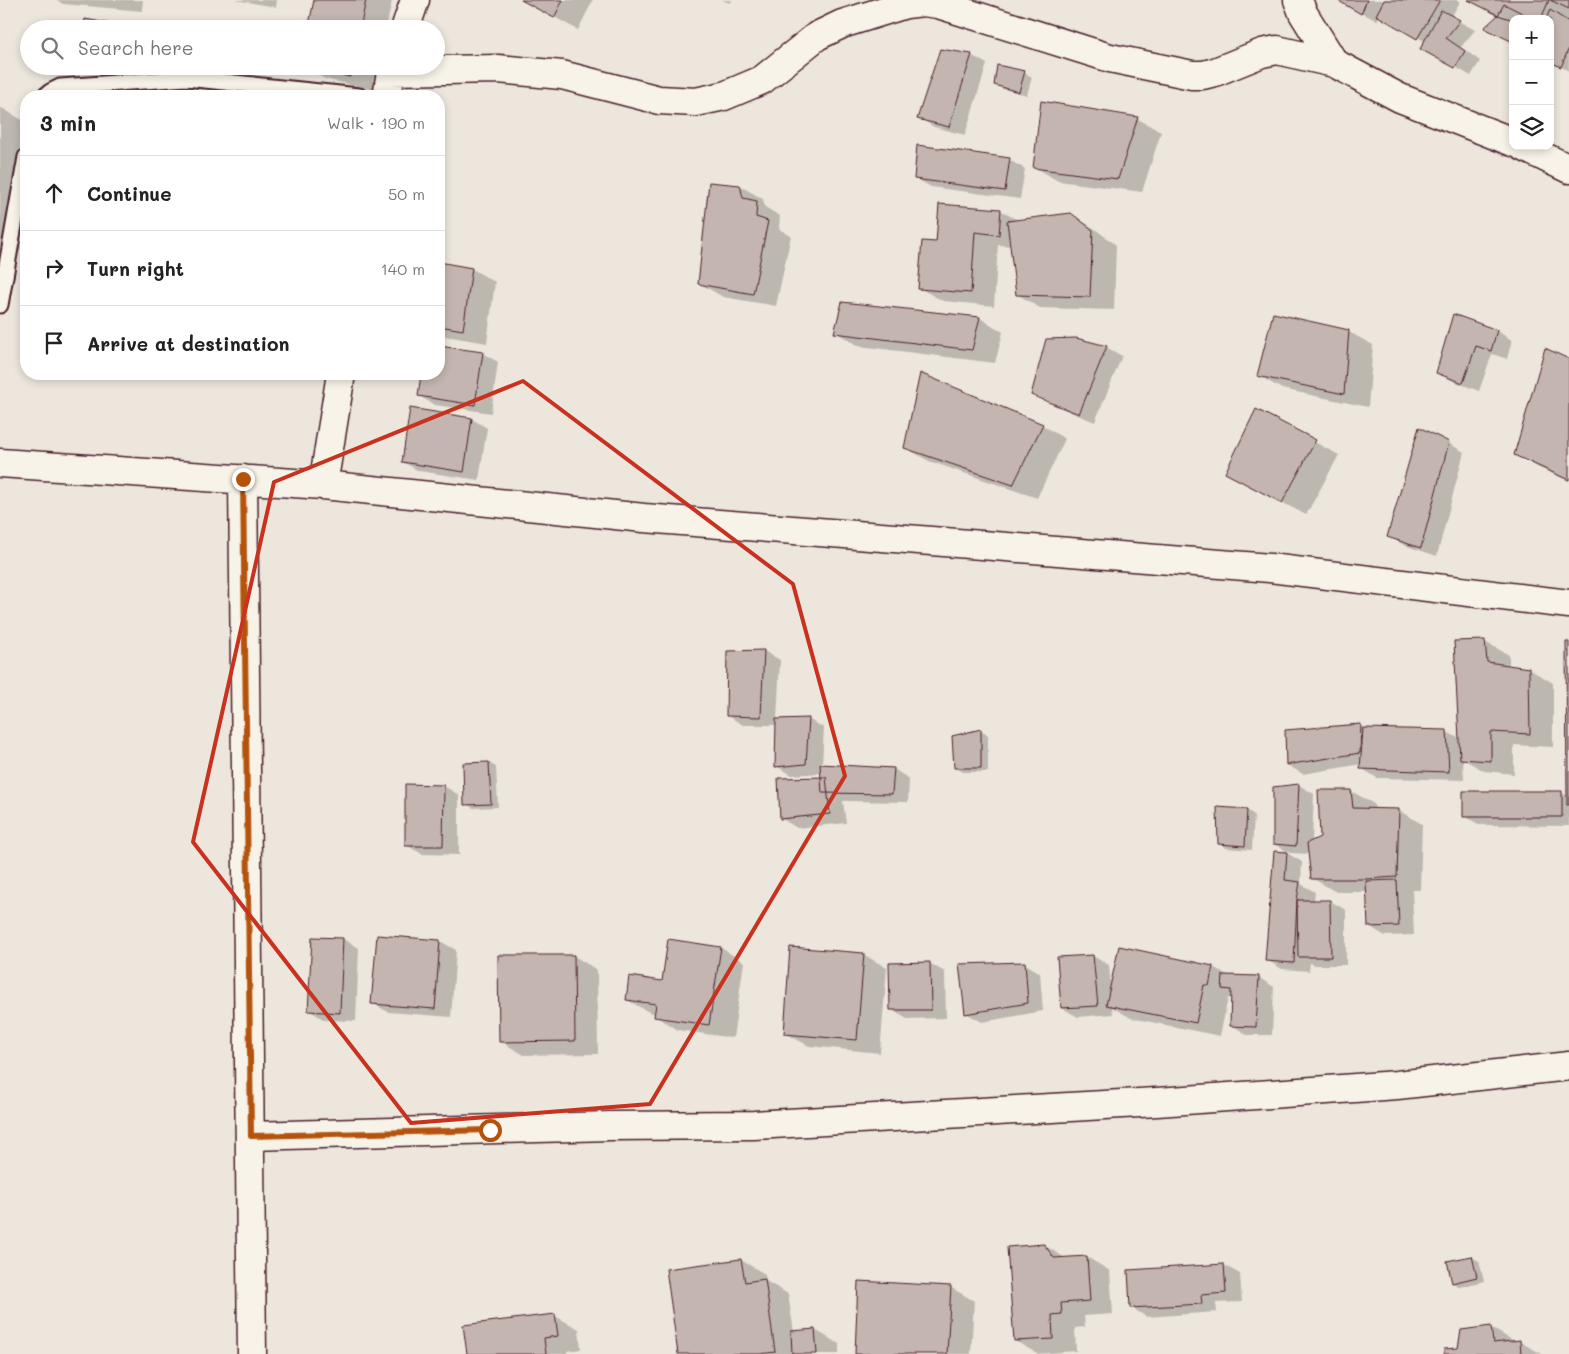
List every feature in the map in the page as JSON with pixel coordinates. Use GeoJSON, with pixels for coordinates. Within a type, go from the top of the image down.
{"type":"FeatureCollection","features":[{"type":"Feature","properties":{"kind":"street"},"geometry":{"type":"LineString","coordinates":[[408,20],[415,0]]}},
{"type":"Feature","properties":{"kind":"street"},"geometry":{"type":"LineString","coordinates":[[1298,0],[1303,13],[1334,63]]}},
{"type":"Feature","properties":{"kind":"street"},"geometry":{"type":"LineString","coordinates":[[445,73],[498,69],[562,75],[659,100],[696,102],[724,96],[762,80],[817,36],[842,24],[906,4],[934,2],[1110,58],[1192,75],[1216,72],[1262,53],[1277,50],[1334,63],[1400,98],[1509,140]]}},
{"type":"Feature","properties":{"kind":"street"},"geometry":{"type":"LineString","coordinates":[[390,78],[426,75]]}},
{"type":"Feature","properties":{"kind":"street"},"geometry":{"type":"LineString","coordinates":[[1530,150],[1569,169]]}},
{"type":"Feature","properties":{"kind":"street"},"geometry":{"type":"LineString","coordinates":[[323,485],[340,380]]}},
{"type":"Feature","properties":{"kind":"street"},"geometry":{"type":"LineString","coordinates":[[0,463],[323,485],[644,518],[1270,568],[1569,604]]}},
{"type":"Feature","properties":{"kind":"street"},"geometry":{"type":"LineString","coordinates":[[243,479],[252,1354]]}},
{"type":"Feature","properties":{"kind":"street"},"geometry":{"type":"LineString","coordinates":[[251,1136],[610,1126],[754,1125],[1148,1102],[1397,1085],[1569,1066]]}},
{"type":"Feature","properties":{"kind":"lane"},"geometry":{"type":"LineString","coordinates":[[54,90],[60,87],[186,78],[301,90]]}},
{"type":"Feature","properties":{"kind":"lane"},"geometry":{"type":"LineString","coordinates":[[0,305],[20,191]]}},
{"type":"Feature","properties":{"kind":"highlighted area"},"geometry":{"type":"Polygon","coordinates":[[[523,381],[793,584],[845,776],[650,1104],[411,1123],[193,842],[274,482],[523,381]]]}},
{"type":"Feature","properties":{"kind":"building"},"geometry":{"type":"Polygon","coordinates":[[[314,0],[366,0],[362,20],[310,20],[314,0]]]}},
{"type":"Feature","properties":{"kind":"building"},"geometry":{"type":"Polygon","coordinates":[[[521,0],[563,0],[554,18],[521,0]]]}},
{"type":"Feature","properties":{"kind":"building"},"geometry":{"type":"Polygon","coordinates":[[[1337,0],[1367,0],[1361,14],[1337,0]]]}},
{"type":"Feature","properties":{"kind":"building"},"geometry":{"type":"Polygon","coordinates":[[[1384,0],[1440,0],[1417,39],[1376,15],[1384,0]]]}},
{"type":"Feature","properties":{"kind":"building"},"geometry":{"type":"Polygon","coordinates":[[[1468,0],[1549,0],[1543,15],[1526,15],[1504,4],[1498,15],[1468,0]]]}},
{"type":"Feature","properties":{"kind":"building"},"geometry":{"type":"Polygon","coordinates":[[[1550,0],[1569,0],[1569,9],[1550,0]]]}},
{"type":"Feature","properties":{"kind":"building"},"geometry":{"type":"Polygon","coordinates":[[[1441,10],[1460,20],[1446,38],[1465,51],[1455,68],[1420,49],[1441,10]]]}},
{"type":"Feature","properties":{"kind":"building"},"geometry":{"type":"Polygon","coordinates":[[[1550,10],[1569,22],[1569,48],[1561,67],[1554,64],[1554,15],[1548,15],[1550,10]]]}},
{"type":"Feature","properties":{"kind":"building"},"geometry":{"type":"Polygon","coordinates":[[[1498,15],[1509,19],[1509,40],[1484,28],[1498,15]]]}},
{"type":"Feature","properties":{"kind":"building"},"geometry":{"type":"Polygon","coordinates":[[[940,49],[972,54],[949,127],[917,119],[940,49]]]}},
{"type":"Feature","properties":{"kind":"building"},"geometry":{"type":"Polygon","coordinates":[[[997,65],[1025,71],[1019,92],[994,85],[997,65]]]}},
{"type":"Feature","properties":{"kind":"building"},"geometry":{"type":"Polygon","coordinates":[[[1041,101],[1138,117],[1118,179],[1033,168],[1041,101]]]}},
{"type":"Feature","properties":{"kind":"building"},"geometry":{"type":"Polygon","coordinates":[[[917,145],[1010,158],[1005,191],[914,179],[917,145]]]}},
{"type":"Feature","properties":{"kind":"building"},"geometry":{"type":"Polygon","coordinates":[[[709,182],[740,185],[743,198],[757,201],[756,217],[768,221],[753,294],[698,284],[709,182]]]}},
{"type":"Feature","properties":{"kind":"building"},"geometry":{"type":"Polygon","coordinates":[[[939,204],[1001,209],[999,235],[975,232],[971,293],[918,289],[922,241],[936,242],[939,204]]]}},
{"type":"Feature","properties":{"kind":"building"},"geometry":{"type":"Polygon","coordinates":[[[1071,213],[1093,230],[1090,297],[1016,295],[1007,221],[1071,213]]]}},
{"type":"Feature","properties":{"kind":"building"},"geometry":{"type":"Polygon","coordinates":[[[445,263],[472,268],[463,330],[445,327],[445,263]]]}},
{"type":"Feature","properties":{"kind":"building"},"geometry":{"type":"Polygon","coordinates":[[[842,302],[980,317],[972,350],[834,333],[842,302]]]}},
{"type":"Feature","properties":{"kind":"building"},"geometry":{"type":"Polygon","coordinates":[[[1273,313],[1349,330],[1344,394],[1257,376],[1273,313]]]}},
{"type":"Feature","properties":{"kind":"building"},"geometry":{"type":"Polygon","coordinates":[[[1453,314],[1497,330],[1491,351],[1476,346],[1463,383],[1436,373],[1453,314]]]}},
{"type":"Feature","properties":{"kind":"building"},"geometry":{"type":"Polygon","coordinates":[[[1076,338],[1107,346],[1079,414],[1031,395],[1046,339],[1076,338]]]}},
{"type":"Feature","properties":{"kind":"building"},"geometry":{"type":"Polygon","coordinates":[[[445,347],[483,352],[475,405],[418,396],[420,380],[445,380],[445,347]]]}},
{"type":"Feature","properties":{"kind":"building"},"geometry":{"type":"Polygon","coordinates":[[[1545,348],[1569,359],[1569,480],[1514,455],[1545,348]]]}},
{"type":"Feature","properties":{"kind":"building"},"geometry":{"type":"Polygon","coordinates":[[[920,373],[1043,424],[1013,485],[904,448],[920,373]]]}},
{"type":"Feature","properties":{"kind":"building"},"geometry":{"type":"Polygon","coordinates":[[[410,408],[472,418],[464,472],[402,462],[410,408]]]}},
{"type":"Feature","properties":{"kind":"building"},"geometry":{"type":"Polygon","coordinates":[[[1256,409],[1316,440],[1282,503],[1225,473],[1256,409]]]}},
{"type":"Feature","properties":{"kind":"building"},"geometry":{"type":"Polygon","coordinates":[[[1419,427],[1449,442],[1421,548],[1387,537],[1419,427]]]}},
{"type":"Feature","properties":{"kind":"building"},"geometry":{"type":"Polygon","coordinates":[[[1485,640],[1487,662],[1529,668],[1530,734],[1491,732],[1491,761],[1460,759],[1454,641],[1485,640]]]}},
{"type":"Feature","properties":{"kind":"building"},"geometry":{"type":"Polygon","coordinates":[[[1566,642],[1569,642],[1569,805],[1567,805],[1566,642]]]}},
{"type":"Feature","properties":{"kind":"building"},"geometry":{"type":"Polygon","coordinates":[[[764,650],[761,717],[726,716],[727,651],[764,650]]]}},
{"type":"Feature","properties":{"kind":"building"},"geometry":{"type":"Polygon","coordinates":[[[809,718],[806,764],[775,767],[776,719],[809,718]]]}},
{"type":"Feature","properties":{"kind":"building"},"geometry":{"type":"Polygon","coordinates":[[[1361,724],[1360,753],[1286,765],[1285,730],[1361,724]]]}},
{"type":"Feature","properties":{"kind":"building"},"geometry":{"type":"Polygon","coordinates":[[[1363,728],[1447,730],[1449,772],[1360,769],[1363,728]]]}},
{"type":"Feature","properties":{"kind":"building"},"geometry":{"type":"Polygon","coordinates":[[[981,729],[981,768],[954,768],[952,736],[981,729]]]}},
{"type":"Feature","properties":{"kind":"building"},"geometry":{"type":"Polygon","coordinates":[[[489,762],[491,804],[464,805],[463,763],[489,762]]]}},
{"type":"Feature","properties":{"kind":"building"},"geometry":{"type":"Polygon","coordinates":[[[820,764],[894,768],[892,794],[822,793],[820,764]]]}},
{"type":"Feature","properties":{"kind":"building"},"geometry":{"type":"Polygon","coordinates":[[[826,777],[830,814],[780,819],[778,778],[826,777]]]}},
{"type":"Feature","properties":{"kind":"building"},"geometry":{"type":"Polygon","coordinates":[[[405,784],[444,785],[443,846],[405,846],[405,784]]]}},
{"type":"Feature","properties":{"kind":"building"},"geometry":{"type":"Polygon","coordinates":[[[1299,784],[1296,846],[1273,844],[1273,787],[1299,784]]]}},
{"type":"Feature","properties":{"kind":"building"},"geometry":{"type":"Polygon","coordinates":[[[1318,790],[1351,790],[1353,808],[1399,809],[1397,877],[1311,879],[1307,843],[1320,837],[1318,790]]]}},
{"type":"Feature","properties":{"kind":"building"},"geometry":{"type":"Polygon","coordinates":[[[1463,791],[1562,791],[1562,817],[1463,817],[1463,791]]]}},
{"type":"Feature","properties":{"kind":"building"},"geometry":{"type":"Polygon","coordinates":[[[1217,807],[1247,809],[1245,846],[1218,844],[1217,807]]]}},
{"type":"Feature","properties":{"kind":"building"},"geometry":{"type":"Polygon","coordinates":[[[1274,851],[1287,852],[1285,880],[1300,882],[1297,900],[1294,963],[1265,961],[1274,851]]]}},
{"type":"Feature","properties":{"kind":"building"},"geometry":{"type":"Polygon","coordinates":[[[1397,880],[1399,926],[1368,927],[1366,881],[1397,880]]]}},
{"type":"Feature","properties":{"kind":"building"},"geometry":{"type":"Polygon","coordinates":[[[1297,900],[1330,900],[1331,957],[1298,957],[1297,900]]]}},
{"type":"Feature","properties":{"kind":"building"},"geometry":{"type":"Polygon","coordinates":[[[377,935],[440,940],[435,1009],[371,1004],[377,935]]]}},
{"type":"Feature","properties":{"kind":"building"},"geometry":{"type":"Polygon","coordinates":[[[312,937],[343,938],[340,1013],[308,1011],[312,937]]]}},
{"type":"Feature","properties":{"kind":"building"},"geometry":{"type":"Polygon","coordinates":[[[668,939],[721,947],[709,1025],[654,1017],[656,1004],[626,1000],[629,976],[662,981],[668,939]]]}},
{"type":"Feature","properties":{"kind":"building"},"geometry":{"type":"Polygon","coordinates":[[[1119,946],[1213,966],[1209,986],[1204,985],[1196,1023],[1106,1005],[1119,946]]]}},
{"type":"Feature","properties":{"kind":"building"},"geometry":{"type":"Polygon","coordinates":[[[790,947],[864,953],[857,1040],[784,1034],[790,947]]]}},
{"type":"Feature","properties":{"kind":"building"},"geometry":{"type":"Polygon","coordinates":[[[498,955],[574,955],[575,1041],[499,1042],[498,955]]]}},
{"type":"Feature","properties":{"kind":"building"},"geometry":{"type":"Polygon","coordinates":[[[1093,955],[1098,1006],[1061,1008],[1057,957],[1093,955]]]}},
{"type":"Feature","properties":{"kind":"building"},"geometry":{"type":"Polygon","coordinates":[[[930,962],[931,1010],[890,1010],[889,963],[930,962]]]}},
{"type":"Feature","properties":{"kind":"building"},"geometry":{"type":"Polygon","coordinates":[[[1025,962],[1028,1003],[965,1014],[959,964],[1025,962]]]}},
{"type":"Feature","properties":{"kind":"building"},"geometry":{"type":"Polygon","coordinates":[[[1223,975],[1259,976],[1256,1027],[1230,1026],[1231,990],[1222,989],[1223,975]]]}},
{"type":"Feature","properties":{"kind":"building"},"geometry":{"type":"Polygon","coordinates":[[[1044,1244],[1054,1258],[1087,1256],[1090,1301],[1061,1303],[1062,1314],[1052,1315],[1053,1339],[1014,1341],[1007,1247],[1044,1244]]]}},
{"type":"Feature","properties":{"kind":"building"},"geometry":{"type":"Polygon","coordinates":[[[1472,1256],[1477,1277],[1452,1283],[1447,1261],[1472,1256]]]}},
{"type":"Feature","properties":{"kind":"building"},"geometry":{"type":"Polygon","coordinates":[[[741,1259],[745,1282],[765,1279],[775,1352],[760,1354],[678,1354],[666,1269],[741,1259]]]}},
{"type":"Feature","properties":{"kind":"building"},"geometry":{"type":"Polygon","coordinates":[[[1224,1264],[1226,1293],[1201,1295],[1202,1304],[1130,1308],[1128,1270],[1224,1264]]]}},
{"type":"Feature","properties":{"kind":"building"},"geometry":{"type":"Polygon","coordinates":[[[858,1281],[951,1286],[947,1354],[855,1354],[858,1281]]]}},
{"type":"Feature","properties":{"kind":"building"},"geometry":{"type":"Polygon","coordinates":[[[555,1314],[558,1336],[544,1338],[546,1354],[467,1354],[463,1325],[555,1314]]]}},
{"type":"Feature","properties":{"kind":"building"},"geometry":{"type":"Polygon","coordinates":[[[1491,1326],[1493,1343],[1520,1340],[1521,1354],[1444,1354],[1444,1349],[1458,1348],[1461,1330],[1491,1326]]]}},
{"type":"Feature","properties":{"kind":"building"},"geometry":{"type":"Polygon","coordinates":[[[815,1329],[817,1354],[792,1354],[791,1331],[815,1329]]]}},
{"type":"Feature","properties":{"kind":"route"},"geometry":{"type":"LineString","coordinates":[[243,479],[251,1136],[490,1130]]}}]}
